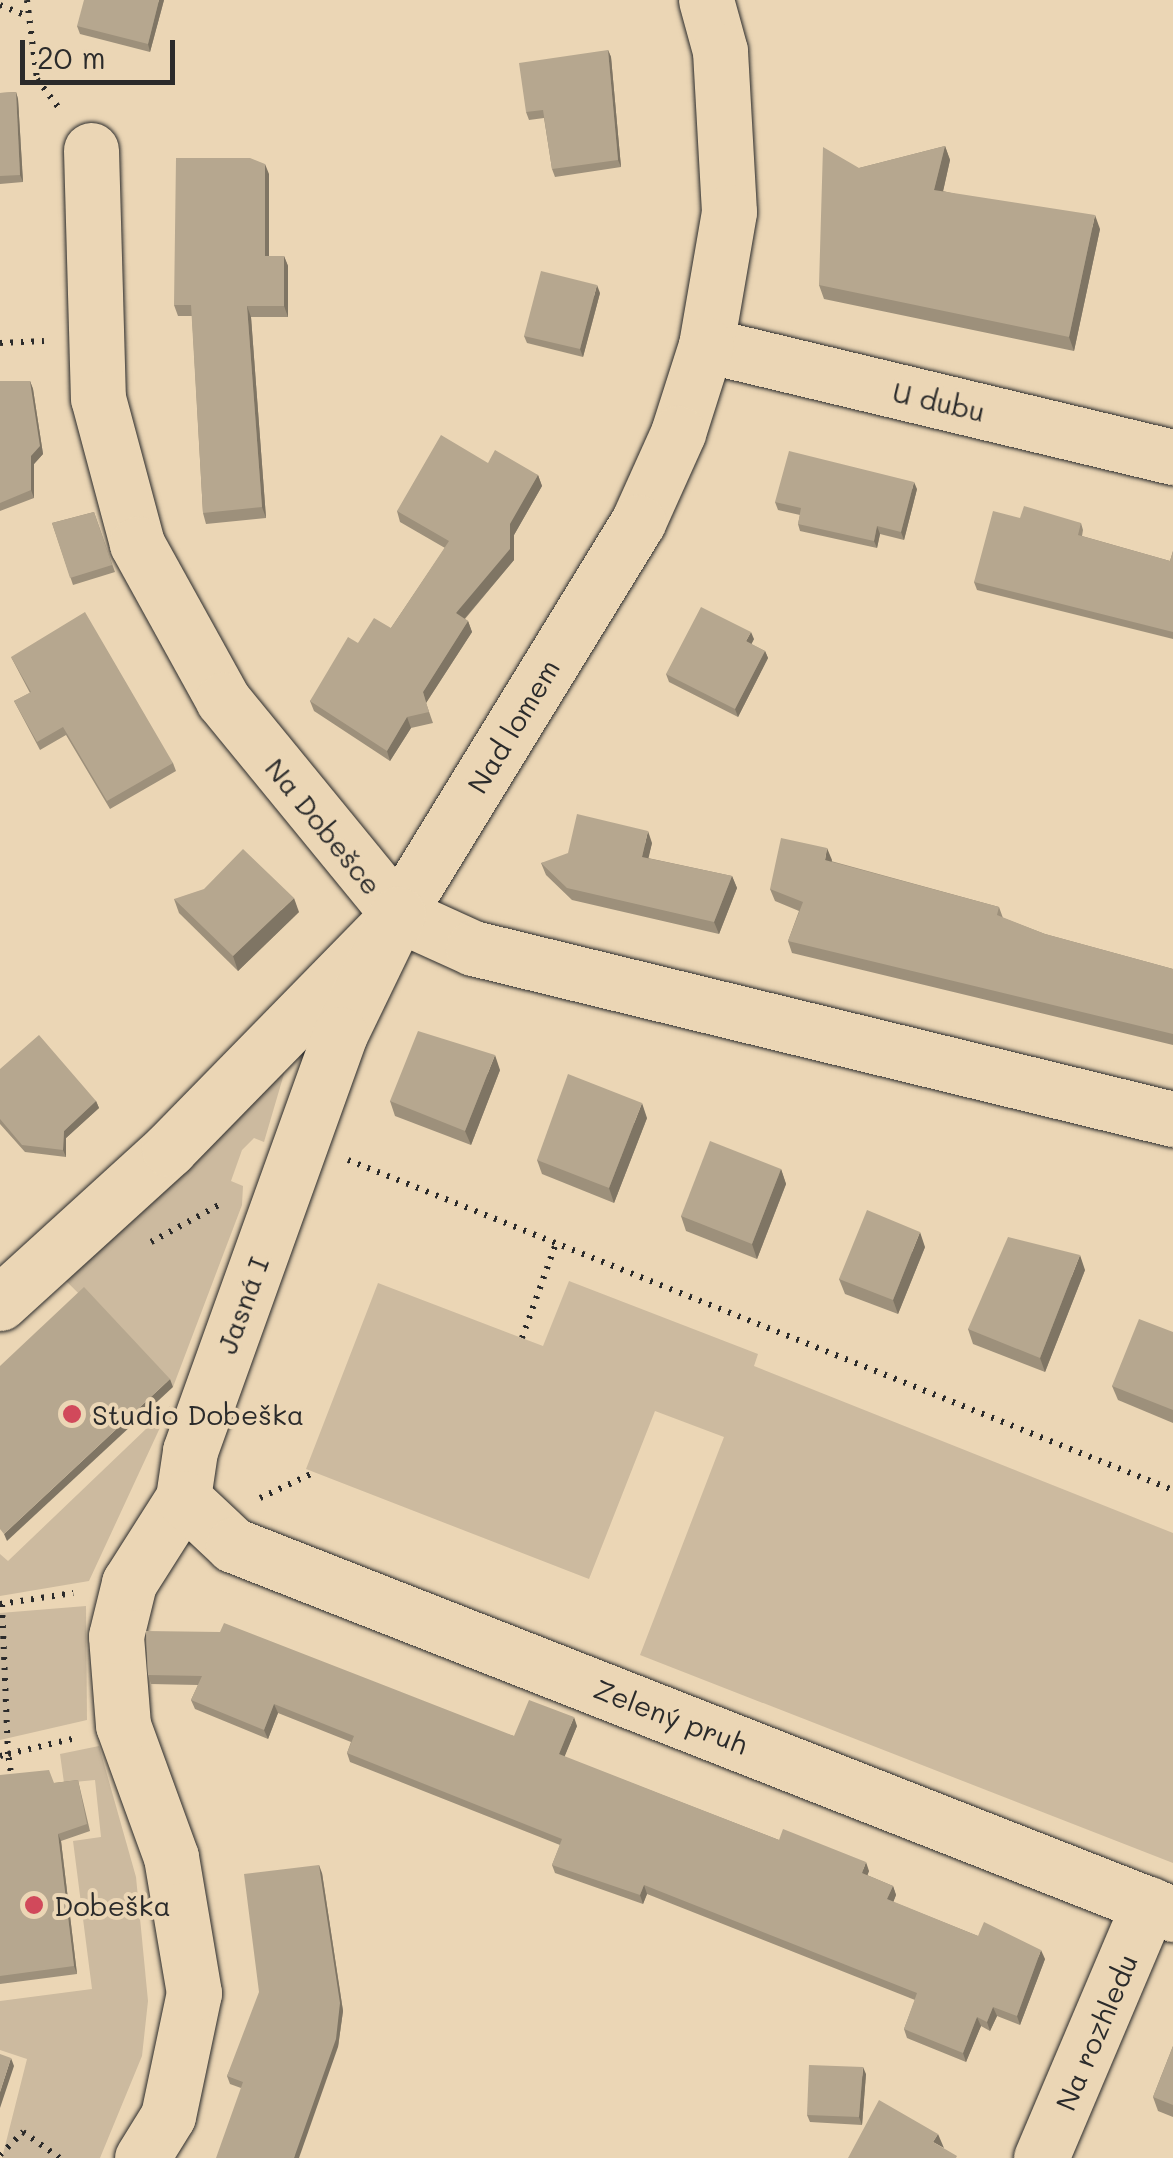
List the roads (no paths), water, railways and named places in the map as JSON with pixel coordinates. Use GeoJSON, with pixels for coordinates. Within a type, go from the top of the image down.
{"type":"FeatureCollection","features":[{"type":"Feature","properties":{"kind":"street","name":"Nad lomem"},"geometry":{"type":"LineString","coordinates":[[0,1302],[169,1149],[398,914],[638,522],[706,345],[729,212],[720,51],[706,0]]}},
{"type":"Feature","properties":{"kind":"street","name":"Na Dobešce"},"geometry":{"type":"LineString","coordinates":[[91,150],[98,398],[137,544],[224,700],[398,914],[473,948],[1173,1120]]}},
{"type":"Feature","properties":{"kind":"street","name":"U dubu"},"geometry":{"type":"LineString","coordinates":[[706,345],[1173,457]]}},
{"type":"Feature","properties":{"kind":"street","name":"Jasná I"},"geometry":{"type":"LineString","coordinates":[[142,2158],[168,2116],[194,1993],[171,1857],[123,1725],[116,1636],[129,1583],[183,1498],[190,1451],[300,1141],[398,914]]}},
{"type":"Feature","properties":{"kind":"street","name":"Zelený pruh"},"geometry":{"type":"LineString","coordinates":[[183,1498],[233,1546],[1161,1909]]}},
{"type":"Feature","properties":{"kind":"street","name":"Na rozhledu"},"geometry":{"type":"LineString","coordinates":[[1041,2158],[1161,1909]]}},
{"type":"Feature","properties":{"kind":"place","name":"Studio Dobeška"},"geometry":{"type":"Point","coordinates":[72,1414]}},
{"type":"Feature","properties":{"kind":"place","name":"Dobeška"},"geometry":{"type":"Point","coordinates":[34,1905]}}]}
